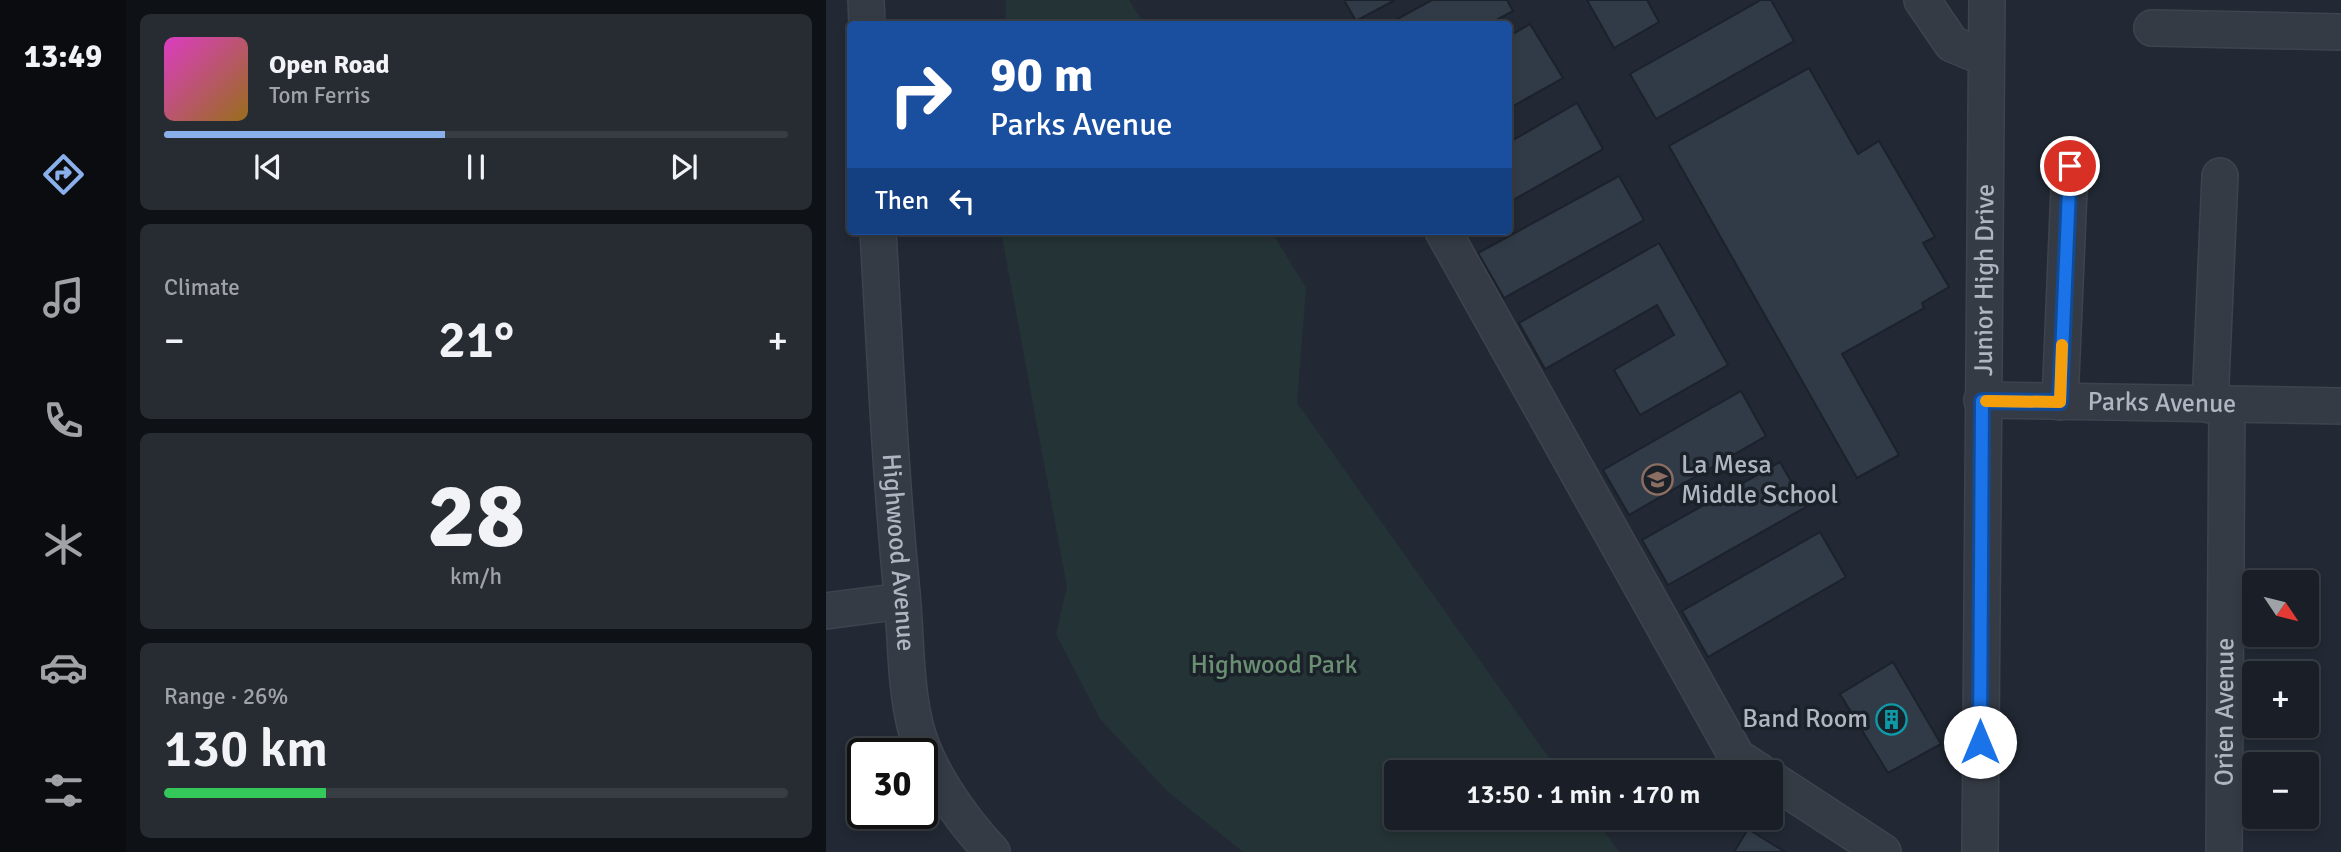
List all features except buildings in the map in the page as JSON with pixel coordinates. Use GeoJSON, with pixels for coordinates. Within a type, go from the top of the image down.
{"type":"FeatureCollection","features":[{"type":"Feature","properties":{"kind":"street"},"geometry":{"type":"LineString","coordinates":[[866,0],[867,21]]}},
{"type":"Feature","properties":{"kind":"street"},"geometry":{"type":"LineString","coordinates":[[1922,0],[1952,44],[1986,58]]}},
{"type":"Feature","properties":{"kind":"street","name":"Junior High Drive"},"geometry":{"type":"LineString","coordinates":[[1980,852],[1987,0]]}},
{"type":"Feature","properties":{"kind":"street"},"geometry":{"type":"LineString","coordinates":[[2152,28],[2341,32]]}},
{"type":"Feature","properties":{"kind":"street"},"geometry":{"type":"LineString","coordinates":[[2060,402],[2070,166]]}},
{"type":"Feature","properties":{"kind":"street","name":"Orien Avenue"},"geometry":{"type":"LineString","coordinates":[[2220,176],[2219,405],[2224,852]]}},
{"type":"Feature","properties":{"kind":"street","name":"Highwood Avenue"},"geometry":{"type":"LineString","coordinates":[[878,235],[893,502],[904,644],[915,727],[935,772],[952,800],[992,852]]}},
{"type":"Feature","properties":{"kind":"street"},"geometry":{"type":"LineString","coordinates":[[1445,235],[1737,757],[1742,760]]}},
{"type":"Feature","properties":{"kind":"street","name":"Parks Avenue"},"geometry":{"type":"LineString","coordinates":[[1982,401],[2341,406]]}},
{"type":"Feature","properties":{"kind":"street"},"geometry":{"type":"LineString","coordinates":[[826,611],[902,601]]}},
{"type":"Feature","properties":{"kind":"street"},"geometry":{"type":"LineString","coordinates":[[1783,787],[1883,852]]}},
{"type":"Feature","properties":{"kind":"green space"},"geometry":{"type":"Polygon","coordinates":[[[1006,0],[1129,0],[1142,21],[1006,21],[1006,0]]]}},
{"type":"Feature","properties":{"kind":"green space","name":"Highwood Park"},"geometry":{"type":"Polygon","coordinates":[[[1002,235],[1273,235],[1306,288],[1297,403],[1550,760],[1384,760],[1384,830],[1603,830],[1619,852],[1243,852],[1167,791],[1100,719],[1056,634],[1067,587],[1002,235]]]}},
{"type":"Feature","properties":{"kind":"slow traffic"},"geometry":{"type":"LineString","coordinates":[[1986,401],[2060,402],[2062,345]]}},
{"type":"Feature","properties":{"kind":"place","name":"La Mesa Middle School"},"geometry":{"type":"Point","coordinates":[1658,480]}},
{"type":"Feature","properties":{"kind":"place","name":"Band Room"},"geometry":{"type":"Point","coordinates":[1891,719]}},
{"type":"Feature","properties":{"kind":"route"},"geometry":{"type":"LineString","coordinates":[[1980,742],[1982,401],[2060,402],[2070,166]]}}]}
